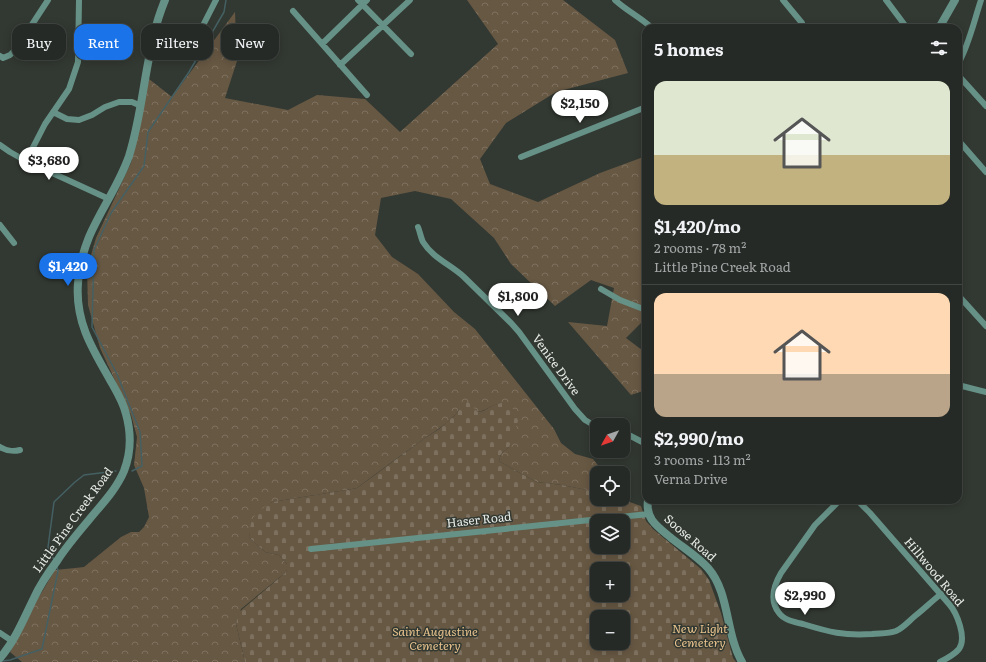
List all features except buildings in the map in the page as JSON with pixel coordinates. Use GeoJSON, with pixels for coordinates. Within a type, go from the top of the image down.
{"type":"FeatureCollection","features":[{"type":"Feature","properties":{"kind":"street"},"geometry":{"type":"LineString","coordinates":[[0,56],[3,58],[10,55],[16,48],[48,0]]}},
{"type":"Feature","properties":{"kind":"street"},"geometry":{"type":"LineString","coordinates":[[26,161],[45,124],[69,89],[78,62],[79,0]]}},
{"type":"Feature","properties":{"kind":"street"},"geometry":{"type":"LineString","coordinates":[[204,24],[216,0]]}},
{"type":"Feature","properties":{"kind":"street"},"geometry":{"type":"LineString","coordinates":[[322,44],[360,2],[367,0]]}},
{"type":"Feature","properties":{"kind":"street"},"geometry":{"type":"LineString","coordinates":[[340,65],[410,0]]}},
{"type":"Feature","properties":{"kind":"street"},"geometry":{"type":"LineString","coordinates":[[615,0],[648,24]]}},
{"type":"Feature","properties":{"kind":"street"},"geometry":{"type":"LineString","coordinates":[[783,0],[802,24]]}},
{"type":"Feature","properties":{"kind":"street"},"geometry":{"type":"LineString","coordinates":[[886,0],[904,24]]}},
{"type":"Feature","properties":{"kind":"street"},"geometry":{"type":"LineString","coordinates":[[941,24],[955,0]]}},
{"type":"Feature","properties":{"kind":"street"},"geometry":{"type":"LineString","coordinates":[[962,57],[981,0]]}},
{"type":"Feature","properties":{"kind":"street","name":"Little Pine Creek Road"},"geometry":{"type":"LineString","coordinates":[[1,657],[12,641],[35,596],[57,560],[114,488],[124,470],[128,455],[130,438],[126,414],[120,397],[88,340],[82,321],[78,297],[78,284],[79,272],[86,246],[119,180],[129,155],[141,106],[155,32],[164,2]]}},
{"type":"Feature","properties":{"kind":"street"},"geometry":{"type":"LineString","coordinates":[[360,2],[411,54]]}},
{"type":"Feature","properties":{"kind":"street"},"geometry":{"type":"LineString","coordinates":[[293,11],[367,95]]}},
{"type":"Feature","properties":{"kind":"street"},"geometry":{"type":"LineString","coordinates":[[962,79],[986,106]]}},
{"type":"Feature","properties":{"kind":"street"},"geometry":{"type":"LineString","coordinates":[[54,112],[67,119],[79,120],[119,102],[132,102],[141,106]]}},
{"type":"Feature","properties":{"kind":"street"},"geometry":{"type":"LineString","coordinates":[[521,158],[642,109]]}},
{"type":"Feature","properties":{"kind":"street"},"geometry":{"type":"LineString","coordinates":[[0,145],[26,161],[109,199]]}},
{"type":"Feature","properties":{"kind":"street"},"geometry":{"type":"LineString","coordinates":[[962,146],[986,172]]}},
{"type":"Feature","properties":{"kind":"street"},"geometry":{"type":"LineString","coordinates":[[0,225],[14,243]]}},
{"type":"Feature","properties":{"kind":"street","name":"Venice Drive"},"geometry":{"type":"LineString","coordinates":[[418,227],[423,242],[430,251],[464,277],[511,323],[575,409],[585,420],[590,423]]}},
{"type":"Feature","properties":{"kind":"street"},"geometry":{"type":"LineString","coordinates":[[601,289],[620,300],[642,308]]}},
{"type":"Feature","properties":{"kind":"street"},"geometry":{"type":"LineString","coordinates":[[962,299],[986,326]]}},
{"type":"Feature","properties":{"kind":"street"},"geometry":{"type":"LineString","coordinates":[[962,386],[986,392]]}},
{"type":"Feature","properties":{"kind":"street"},"geometry":{"type":"LineString","coordinates":[[630,436],[642,442]]}},
{"type":"Feature","properties":{"kind":"street"},"geometry":{"type":"LineString","coordinates":[[0,447],[4,450],[12,452],[20,450]]}},
{"type":"Feature","properties":{"kind":"street","name":"Soose Road"},"geometry":{"type":"LineString","coordinates":[[647,504],[649,514],[656,525],[708,568],[717,581],[724,602],[734,644],[742,662]]}},
{"type":"Feature","properties":{"kind":"street"},"geometry":{"type":"LineString","coordinates":[[836,504],[815,525],[777,580],[773,591],[773,598],[776,609],[782,616],[788,620],[837,634],[855,635],[888,633],[905,626],[941,594]]}},
{"type":"Feature","properties":{"kind":"street","name":"Hillwood Road"},"geometry":{"type":"LineString","coordinates":[[861,504],[941,594],[955,612],[960,626],[962,641],[961,645],[958,651],[940,662]]}},
{"type":"Feature","properties":{"kind":"street","name":"Haser Road"},"geometry":{"type":"LineString","coordinates":[[311,549],[649,514]]}},
{"type":"Feature","properties":{"kind":"street"},"geometry":{"type":"LineString","coordinates":[[0,633],[12,641]]}},
{"type":"Feature","properties":{"kind":"green space"},"geometry":{"type":"Polygon","coordinates":[[[467,0],[563,0],[615,40],[628,73],[556,92],[506,123],[480,159],[490,184],[538,202],[600,173],[642,157],[642,322],[626,338],[642,350],[642,391],[631,395],[568,322],[607,326],[614,288],[591,280],[555,306],[511,264],[494,238],[451,199],[415,191],[381,198],[375,235],[392,257],[418,274],[454,312],[475,329],[554,429],[561,443],[575,454],[593,459],[598,466],[590,466],[590,491],[537,482],[499,461],[501,454],[509,447],[506,403],[497,404],[478,412],[474,409],[459,410],[442,427],[357,488],[272,502],[253,519],[249,537],[265,552],[279,555],[287,564],[287,570],[241,609],[236,624],[245,662],[22,662],[10,652],[33,607],[55,570],[84,567],[121,537],[131,532],[139,532],[144,527],[149,517],[144,488],[134,465],[137,437],[131,415],[100,348],[88,305],[87,269],[96,238],[131,163],[149,79],[172,97],[199,60],[213,60],[213,42],[221,31],[221,60],[237,60],[225,98],[288,110],[317,95],[365,99],[400,132],[498,44],[467,0]]]}},
{"type":"Feature","properties":{"kind":"green space"},"geometry":{"type":"Polygon","coordinates":[[[235,12],[235,24],[226,24],[235,12]]]}},
{"type":"Feature","properties":{"kind":"green space"},"geometry":{"type":"Polygon","coordinates":[[[468,402],[478,412],[494,405],[506,403],[516,412],[518,421],[509,447],[501,454],[499,461],[537,482],[590,491],[590,506],[630,506],[630,502],[641,506],[646,521],[653,529],[701,569],[709,580],[721,613],[733,658],[736,662],[245,662],[236,624],[239,612],[287,570],[287,564],[279,555],[265,552],[249,537],[251,522],[254,517],[272,502],[357,488],[439,429],[454,416],[465,403],[468,402]]]}},
{"type":"Feature","properties":{"kind":"waterway"},"geometry":{"type":"LineString","coordinates":[[132,471],[142,466],[140,432],[117,374],[92,327],[94,250],[111,213],[144,166],[148,132],[189,72],[224,12],[226,0]]}},
{"type":"Feature","properties":{"kind":"waterway"},"geometry":{"type":"LineString","coordinates":[[54,560],[48,547],[54,502],[84,475],[116,471]]}},
{"type":"Feature","properties":{"kind":"waterway"},"geometry":{"type":"LineString","coordinates":[[2,661],[10,660],[42,649],[58,571],[57,567]]}},
{"type":"Feature","properties":{"kind":"park label","name":"New Light Cemetery"},"geometry":{"type":"Point","coordinates":[700,636]}},
{"type":"Feature","properties":{"kind":"park label","name":"Saint Augustine Cemetery"},"geometry":{"type":"Point","coordinates":[435,639]}}]}
